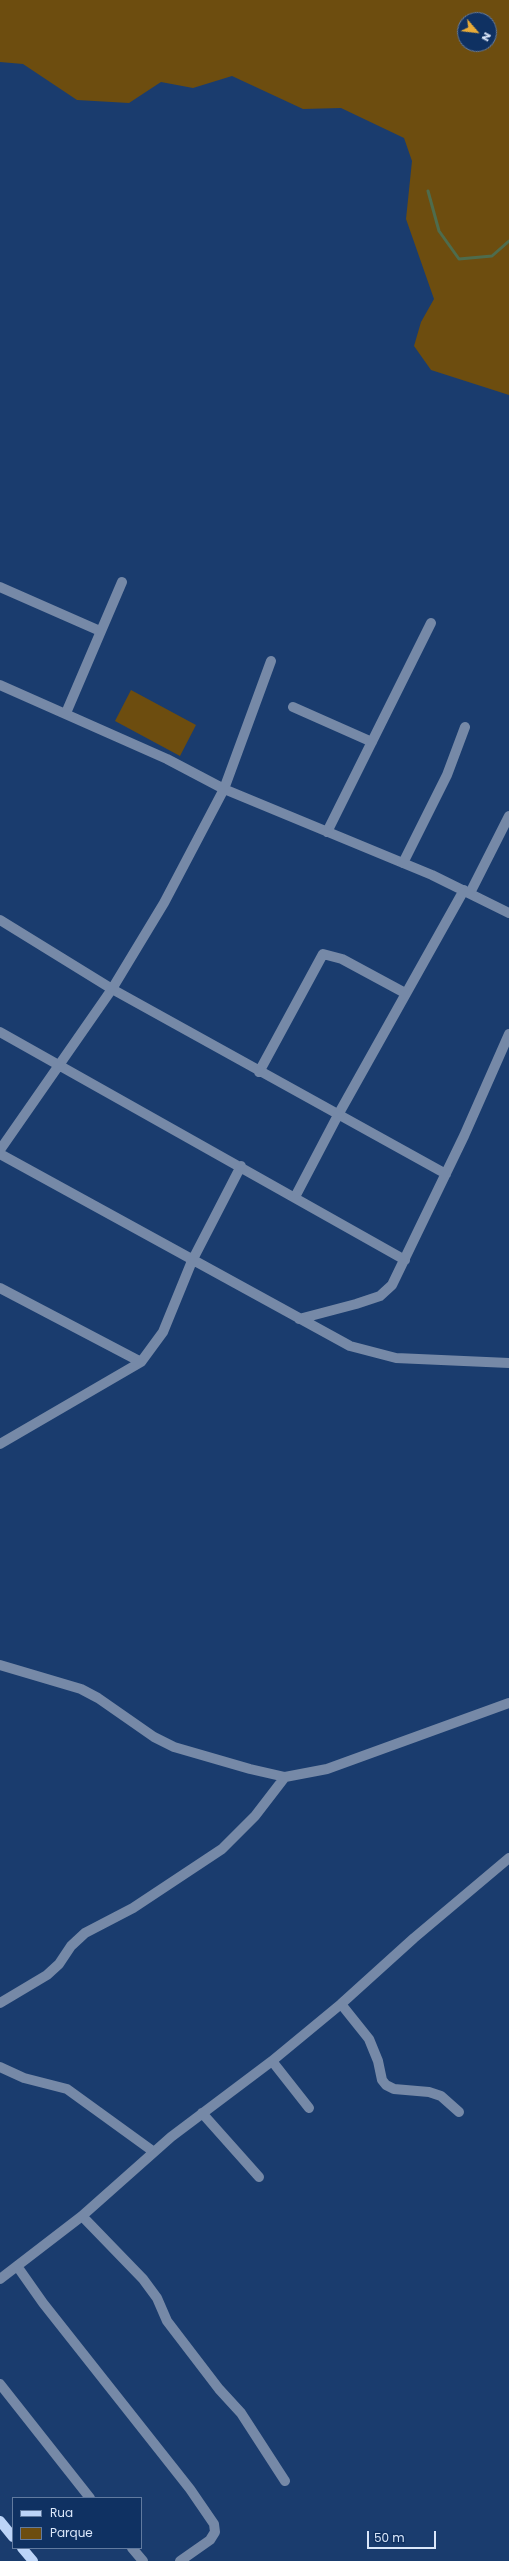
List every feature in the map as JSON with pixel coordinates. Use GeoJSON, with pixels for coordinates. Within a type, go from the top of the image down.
{"type":"FeatureCollection","features":[{"type":"Feature","properties":{"kind":"main road"},"geometry":{"type":"LineString","coordinates":[[0,2521],[12,2536]]}},
{"type":"Feature","properties":{"kind":"main road"},"geometry":{"type":"LineString","coordinates":[[23,2549],[33,2561]]}},
{"type":"Feature","properties":{"kind":"street"},"geometry":{"type":"LineString","coordinates":[[66,714],[122,582]]}},
{"type":"Feature","properties":{"kind":"street"},"geometry":{"type":"LineString","coordinates":[[0,587],[100,631]]}},
{"type":"Feature","properties":{"kind":"street"},"geometry":{"type":"LineString","coordinates":[[327,832],[431,623]]}},
{"type":"Feature","properties":{"kind":"street"},"geometry":{"type":"LineString","coordinates":[[0,1150],[112,989],[164,902],[224,789],[271,661]]}},
{"type":"Feature","properties":{"kind":"street"},"geometry":{"type":"LineString","coordinates":[[0,685],[167,760],[224,789],[467,891],[509,913]]}},
{"type":"Feature","properties":{"kind":"street"},"geometry":{"type":"LineString","coordinates":[[293,707],[372,742]]}},
{"type":"Feature","properties":{"kind":"street"},"geometry":{"type":"LineString","coordinates":[[403,864],[447,775],[465,727]]}},
{"type":"Feature","properties":{"kind":"street"},"geometry":{"type":"LineString","coordinates":[[295,1197],[405,993],[467,891],[509,816]]}},
{"type":"Feature","properties":{"kind":"street"},"geometry":{"type":"LineString","coordinates":[[0,920],[112,989],[259,1072],[446,1174]]}},
{"type":"Feature","properties":{"kind":"street"},"geometry":{"type":"LineString","coordinates":[[259,1072],[323,954],[342,959],[405,993]]}},
{"type":"Feature","properties":{"kind":"street"},"geometry":{"type":"LineString","coordinates":[[0,1032],[241,1166],[405,1260]]}},
{"type":"Feature","properties":{"kind":"street"},"geometry":{"type":"LineString","coordinates":[[299,1320],[380,1296],[392,1285],[446,1174],[509,1034]]}},
{"type":"Feature","properties":{"kind":"street"},"geometry":{"type":"LineString","coordinates":[[0,1154],[299,1320],[350,1346],[384,1356],[509,1363]]}},
{"type":"Feature","properties":{"kind":"street"},"geometry":{"type":"LineString","coordinates":[[0,1444],[141,1362],[163,1332],[192,1261],[241,1166]]}},
{"type":"Feature","properties":{"kind":"street"},"geometry":{"type":"LineString","coordinates":[[0,1288],[141,1362]]}},
{"type":"Feature","properties":{"kind":"street"},"geometry":{"type":"LineString","coordinates":[[0,1665],[81,1689],[98,1698],[154,1737],[174,1747],[285,1776],[327,1769],[509,1703]]}},
{"type":"Feature","properties":{"kind":"street"},"geometry":{"type":"LineString","coordinates":[[1,2000],[47,1975],[59,1964],[71,1946],[85,1933],[132,1908],[222,1849],[255,1816],[285,1776]]}},
{"type":"Feature","properties":{"kind":"street"},"geometry":{"type":"LineString","coordinates":[[0,2279],[82,2216],[154,2152],[202,2113],[272,2061],[509,1858]]}},
{"type":"Feature","properties":{"kind":"street"},"geometry":{"type":"LineString","coordinates":[[340,2004],[369,2040],[378,2061],[382,2080],[386,2085],[394,2089],[429,2092],[441,2096],[459,2112]]}},
{"type":"Feature","properties":{"kind":"street"},"geometry":{"type":"LineString","coordinates":[[272,2061],[309,2108]]}},
{"type":"Feature","properties":{"kind":"street"},"geometry":{"type":"LineString","coordinates":[[0,2068],[24,2078],[67,2089],[154,2152]]}},
{"type":"Feature","properties":{"kind":"street"},"geometry":{"type":"LineString","coordinates":[[202,2113],[259,2178]]}},
{"type":"Feature","properties":{"kind":"street"},"geometry":{"type":"LineString","coordinates":[[82,2216],[143,2279],[157,2298],[172,2327],[219,2389],[241,2413],[285,2481]]}},
{"type":"Feature","properties":{"kind":"street"},"geometry":{"type":"LineString","coordinates":[[17,2266],[43,2303],[190,2489],[214,2524],[215,2532],[210,2540],[180,2561]]}},
{"type":"Feature","properties":{"kind":"street"},"geometry":{"type":"LineString","coordinates":[[0,2384],[89,2497]]}},
{"type":"Feature","properties":{"kind":"street"},"geometry":{"type":"LineString","coordinates":[[133,2549],[143,2561]]}},
{"type":"Feature","properties":{"kind":"green space"},"geometry":{"type":"Polygon","coordinates":[[[0,0],[509,0],[509,395],[431,370],[414,346],[421,322],[434,299],[406,219],[412,161],[404,138],[341,108],[303,109],[232,76],[193,88],[161,82],[129,103],[77,100],[23,64],[0,62],[0,0]]]}},
{"type":"Feature","properties":{"kind":"green space"},"geometry":{"type":"Polygon","coordinates":[[[131,690],[196,725],[180,756],[115,721],[131,690]]]}},
{"type":"Feature","properties":{"kind":"waterway"},"geometry":{"type":"LineString","coordinates":[[428,191],[439,231],[459,259],[492,256],[509,241]]}}]}
